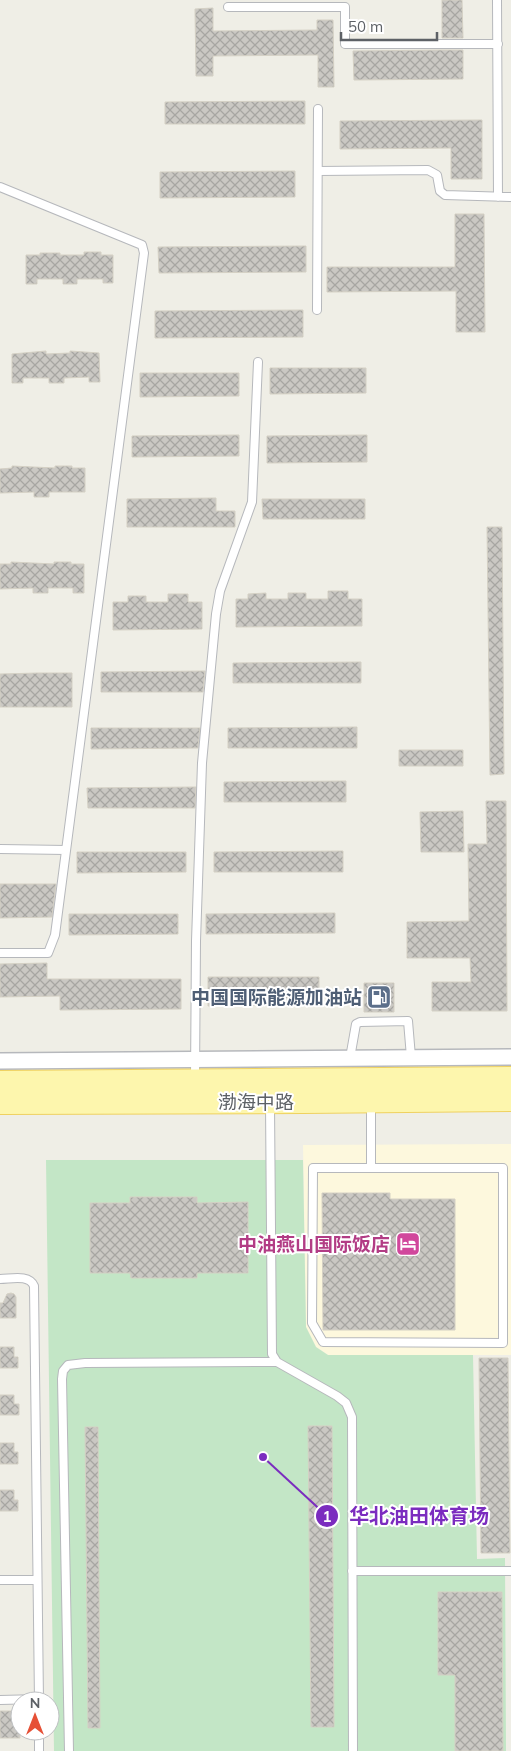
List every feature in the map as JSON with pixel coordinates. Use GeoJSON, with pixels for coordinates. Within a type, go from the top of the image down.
{"type":"FeatureCollection","features":[{"type":"Feature","properties":{"kind":"main road","name":"渤海中路"},"geometry":{"type":"LineString","coordinates":[[0,1083],[511,1079]]}},
{"type":"Feature","properties":{"kind":"main road","name":"渤海中路"},"geometry":{"type":"LineString","coordinates":[[0,1102],[270,1102],[511,1099]]}},
{"type":"Feature","properties":{"kind":"street"},"geometry":{"type":"LineString","coordinates":[[0,1061],[511,1057]]}},
{"type":"Feature","properties":{"kind":"lane"},"geometry":{"type":"LineString","coordinates":[[497,0],[498,197]]}},
{"type":"Feature","properties":{"kind":"lane"},"geometry":{"type":"LineString","coordinates":[[228,7],[345,7],[345,44],[498,44]]}},
{"type":"Feature","properties":{"kind":"lane"},"geometry":{"type":"LineString","coordinates":[[317,310],[318,108]]}},
{"type":"Feature","properties":{"kind":"lane"},"geometry":{"type":"LineString","coordinates":[[318,171],[428,170],[437,175],[440,191],[446,195],[511,197]]}},
{"type":"Feature","properties":{"kind":"lane"},"geometry":{"type":"LineString","coordinates":[[0,187],[142,245],[144,253],[55,935],[48,953],[0,953]]}},
{"type":"Feature","properties":{"kind":"lane"},"geometry":{"type":"LineString","coordinates":[[195,1082],[196,941],[202,763],[213,640],[220,592],[252,502],[258,362]]}},
{"type":"Feature","properties":{"kind":"lane"},"geometry":{"type":"LineString","coordinates":[[0,849],[66,850]]}},
{"type":"Feature","properties":{"kind":"lane"},"geometry":{"type":"LineString","coordinates":[[350,1058],[356,1024],[360,1022],[408,1021],[411,1058]]}},
{"type":"Feature","properties":{"kind":"lane"},"geometry":{"type":"LineString","coordinates":[[371,1100],[371,1168]]}},
{"type":"Feature","properties":{"kind":"lane"},"geometry":{"type":"LineString","coordinates":[[270,1102],[272,1354],[277,1362],[346,1403],[352,1418],[353,1751]]}},
{"type":"Feature","properties":{"kind":"lane"},"geometry":{"type":"LineString","coordinates":[[312,1168],[371,1168],[503,1168],[507,1336],[503,1343],[323,1342],[312,1323],[312,1168]]}},
{"type":"Feature","properties":{"kind":"lane"},"geometry":{"type":"LineString","coordinates":[[0,1279],[28,1279],[34,1286],[39,1691]]}},
{"type":"Feature","properties":{"kind":"lane"},"geometry":{"type":"LineString","coordinates":[[69,1751],[62,1379],[64,1371],[68,1365],[85,1363],[277,1362]]}},
{"type":"Feature","properties":{"kind":"lane"},"geometry":{"type":"LineString","coordinates":[[352,1571],[511,1570]]}},
{"type":"Feature","properties":{"kind":"lane"},"geometry":{"type":"LineString","coordinates":[[0,1580],[37,1580]]}},
{"type":"Feature","properties":{"kind":"shaded area","name":"中油燕山国际饭店"},"geometry":{"type":"Polygon","coordinates":[[[511,1144],[511,1355],[328,1355],[316,1347],[306,1327],[303,1145],[511,1144]]]}},
{"type":"Feature","properties":{"kind":"green space"},"geometry":{"type":"Polygon","coordinates":[[[46,1160],[303,1160],[306,1327],[316,1347],[328,1355],[473,1355],[477,1559],[505,1558],[506,1751],[54,1751],[54,1741],[60,1741],[60,1691],[53,1691],[46,1160]]]}},
{"type":"Feature","properties":{"kind":"building"},"geometry":{"type":"Polygon","coordinates":[[[442,0],[462,0],[463,38],[442,38],[442,0]]]}},
{"type":"Feature","properties":{"kind":"building"},"geometry":{"type":"Polygon","coordinates":[[[213,8],[213,31],[317,30],[317,20],[333,20],[334,87],[318,87],[318,55],[213,56],[213,76],[196,76],[195,9],[213,8]]]}},
{"type":"Feature","properties":{"kind":"building"},"geometry":{"type":"Polygon","coordinates":[[[463,50],[463,79],[354,80],[353,51],[463,50]]]}},
{"type":"Feature","properties":{"kind":"building"},"geometry":{"type":"Polygon","coordinates":[[[305,101],[305,124],[165,124],[165,102],[305,101]]]}},
{"type":"Feature","properties":{"kind":"building"},"geometry":{"type":"Polygon","coordinates":[[[482,120],[482,179],[451,179],[451,148],[340,149],[340,121],[482,120]]]}},
{"type":"Feature","properties":{"kind":"building"},"geometry":{"type":"Polygon","coordinates":[[[295,171],[295,197],[160,198],[160,172],[295,171]]]}},
{"type":"Feature","properties":{"kind":"building"},"geometry":{"type":"Polygon","coordinates":[[[455,214],[484,214],[485,332],[456,332],[456,291],[327,292],[327,267],[455,267],[455,214]]]}},
{"type":"Feature","properties":{"kind":"building"},"geometry":{"type":"Polygon","coordinates":[[[306,246],[306,272],[159,273],[158,247],[306,246]]]}},
{"type":"Feature","properties":{"kind":"building"},"geometry":{"type":"Polygon","coordinates":[[[84,252],[101,252],[101,255],[113,255],[113,283],[103,283],[103,279],[77,279],[77,284],[63,284],[63,279],[37,279],[37,284],[26,284],[26,255],[60,253],[60,255],[84,255],[84,252]]]}},
{"type":"Feature","properties":{"kind":"building"},"geometry":{"type":"Polygon","coordinates":[[[303,310],[303,337],[155,338],[155,311],[303,310]]]}},
{"type":"Feature","properties":{"kind":"building"},"geometry":{"type":"Polygon","coordinates":[[[46,351],[46,354],[70,353],[70,351],[99,353],[100,382],[89,382],[89,377],[64,378],[64,383],[49,383],[49,378],[23,378],[23,383],[12,383],[12,354],[46,351]]]}},
{"type":"Feature","properties":{"kind":"building"},"geometry":{"type":"Polygon","coordinates":[[[270,368],[366,368],[366,393],[270,394],[270,368]]]}},
{"type":"Feature","properties":{"kind":"building"},"geometry":{"type":"Polygon","coordinates":[[[140,373],[239,373],[239,396],[140,397],[140,373]]]}},
{"type":"Feature","properties":{"kind":"building"},"geometry":{"type":"Polygon","coordinates":[[[239,435],[239,456],[132,457],[132,436],[239,435]]]}},
{"type":"Feature","properties":{"kind":"building"},"geometry":{"type":"Polygon","coordinates":[[[367,435],[367,462],[267,463],[267,436],[367,435]]]}},
{"type":"Feature","properties":{"kind":"building"},"geometry":{"type":"Polygon","coordinates":[[[12,466],[55,468],[55,466],[72,466],[72,468],[85,468],[85,492],[49,492],[49,497],[34,497],[34,492],[0,493],[0,469],[12,468],[12,466]]]}},
{"type":"Feature","properties":{"kind":"building"},"geometry":{"type":"Polygon","coordinates":[[[216,498],[216,511],[235,511],[235,527],[127,527],[127,499],[216,498]]]}},
{"type":"Feature","properties":{"kind":"building"},"geometry":{"type":"Polygon","coordinates":[[[262,499],[365,499],[365,519],[263,519],[262,499]]]}},
{"type":"Feature","properties":{"kind":"building"},"geometry":{"type":"Polygon","coordinates":[[[487,527],[502,527],[504,774],[490,775],[487,527]]]}},
{"type":"Feature","properties":{"kind":"building"},"geometry":{"type":"Polygon","coordinates":[[[11,562],[54,564],[54,562],[71,562],[71,564],[84,564],[84,593],[73,593],[73,588],[48,588],[48,593],[33,593],[33,588],[0,589],[0,564],[11,564],[11,562]]]}},
{"type":"Feature","properties":{"kind":"building"},"geometry":{"type":"Polygon","coordinates":[[[328,591],[348,591],[348,599],[362,599],[362,626],[236,627],[236,599],[248,599],[248,594],[266,593],[266,599],[288,599],[288,593],[306,593],[306,599],[328,599],[328,591]]]}},
{"type":"Feature","properties":{"kind":"building"},"geometry":{"type":"Polygon","coordinates":[[[168,594],[188,594],[188,602],[202,602],[202,629],[113,630],[113,602],[128,602],[128,596],[146,596],[146,602],[168,602],[168,594]]]}},
{"type":"Feature","properties":{"kind":"building"},"geometry":{"type":"Polygon","coordinates":[[[361,662],[361,683],[233,683],[233,663],[361,662]]]}},
{"type":"Feature","properties":{"kind":"building"},"geometry":{"type":"Polygon","coordinates":[[[205,671],[203,692],[101,692],[101,672],[205,671]]]}},
{"type":"Feature","properties":{"kind":"building"},"geometry":{"type":"Polygon","coordinates":[[[72,673],[72,707],[0,707],[0,674],[72,673]]]}},
{"type":"Feature","properties":{"kind":"building"},"geometry":{"type":"Polygon","coordinates":[[[357,727],[357,748],[228,748],[228,728],[357,727]]]}},
{"type":"Feature","properties":{"kind":"building"},"geometry":{"type":"Polygon","coordinates":[[[91,728],[200,728],[198,748],[91,749],[91,728]]]}},
{"type":"Feature","properties":{"kind":"building"},"geometry":{"type":"Polygon","coordinates":[[[399,750],[463,750],[463,766],[399,766],[399,750]]]}},
{"type":"Feature","properties":{"kind":"building"},"geometry":{"type":"Polygon","coordinates":[[[346,781],[346,802],[224,802],[224,782],[346,781]]]}},
{"type":"Feature","properties":{"kind":"building"},"geometry":{"type":"Polygon","coordinates":[[[196,787],[195,808],[88,808],[87,788],[196,787]]]}},
{"type":"Feature","properties":{"kind":"building"},"geometry":{"type":"Polygon","coordinates":[[[486,801],[506,801],[507,1011],[432,1011],[432,982],[471,982],[470,958],[407,958],[407,922],[469,921],[468,844],[487,844],[486,801]]]}},
{"type":"Feature","properties":{"kind":"building"},"geometry":{"type":"Polygon","coordinates":[[[463,811],[464,852],[421,852],[420,812],[463,811]]]}},
{"type":"Feature","properties":{"kind":"building"},"geometry":{"type":"Polygon","coordinates":[[[343,851],[343,872],[214,872],[214,852],[343,851]]]}},
{"type":"Feature","properties":{"kind":"building"},"geometry":{"type":"Polygon","coordinates":[[[77,852],[186,852],[186,872],[77,873],[77,852]]]}},
{"type":"Feature","properties":{"kind":"building"},"geometry":{"type":"Polygon","coordinates":[[[0,884],[56,884],[52,917],[0,918],[0,884]]]}},
{"type":"Feature","properties":{"kind":"building"},"geometry":{"type":"Polygon","coordinates":[[[335,913],[335,933],[206,934],[206,914],[335,913]]]}},
{"type":"Feature","properties":{"kind":"building"},"geometry":{"type":"Polygon","coordinates":[[[69,914],[178,914],[178,934],[69,935],[69,914]]]}},
{"type":"Feature","properties":{"kind":"building"},"geometry":{"type":"Polygon","coordinates":[[[47,963],[47,979],[181,979],[181,1009],[60,1010],[60,996],[0,997],[0,964],[47,963]]]}},
{"type":"Feature","properties":{"kind":"building"},"geometry":{"type":"Polygon","coordinates":[[[208,977],[319,977],[319,1005],[208,1006],[208,977]]]}},
{"type":"Feature","properties":{"kind":"building","name":"中国国际能源加油站"},"geometry":{"type":"Polygon","coordinates":[[[364,983],[394,983],[394,1012],[364,1012],[364,983]]]}},
{"type":"Feature","properties":{"kind":"building"},"geometry":{"type":"Polygon","coordinates":[[[322,1193],[390,1193],[390,1199],[455,1199],[455,1330],[323,1330],[322,1193]]]}},
{"type":"Feature","properties":{"kind":"building"},"geometry":{"type":"Polygon","coordinates":[[[130,1197],[197,1197],[197,1203],[248,1202],[248,1273],[197,1273],[197,1278],[131,1278],[130,1273],[90,1273],[90,1203],[130,1203],[130,1197]]]}},
{"type":"Feature","properties":{"kind":"building"},"geometry":{"type":"Polygon","coordinates":[[[11,1293],[16,1297],[16,1318],[0,1318],[0,1303],[3,1303],[7,1294],[11,1293]]]}},
{"type":"Feature","properties":{"kind":"building"},"geometry":{"type":"Polygon","coordinates":[[[0,1347],[14,1347],[14,1357],[18,1357],[18,1368],[0,1368],[0,1347]]]}},
{"type":"Feature","properties":{"kind":"building"},"geometry":{"type":"Polygon","coordinates":[[[479,1358],[508,1358],[510,1553],[481,1553],[479,1358]]]}},
{"type":"Feature","properties":{"kind":"building"},"geometry":{"type":"Polygon","coordinates":[[[0,1395],[14,1395],[14,1404],[19,1404],[19,1415],[0,1415],[0,1395]]]}},
{"type":"Feature","properties":{"kind":"building"},"geometry":{"type":"Polygon","coordinates":[[[308,1426],[332,1426],[334,1727],[311,1727],[308,1426]]]}},
{"type":"Feature","properties":{"kind":"building"},"geometry":{"type":"Polygon","coordinates":[[[85,1427],[98,1427],[100,1728],[88,1728],[85,1427]]]}},
{"type":"Feature","properties":{"kind":"building"},"geometry":{"type":"Polygon","coordinates":[[[0,1443],[14,1443],[14,1452],[18,1452],[18,1464],[0,1464],[0,1443]]]}},
{"type":"Feature","properties":{"kind":"building"},"geometry":{"type":"Polygon","coordinates":[[[0,1490],[14,1490],[14,1500],[18,1500],[18,1511],[0,1511],[0,1490]]]}},
{"type":"Feature","properties":{"kind":"building"},"geometry":{"type":"Polygon","coordinates":[[[438,1592],[502,1592],[503,1751],[455,1751],[455,1675],[438,1675],[438,1592]]]}},
{"type":"Feature","properties":{"kind":"building"},"geometry":{"type":"Polygon","coordinates":[[[0,1711],[10,1711],[10,1738],[0,1738],[0,1711]]]}},
{"type":"Feature","properties":{"kind":"place","name":"中国国际能源加油站"},"geometry":{"type":"Point","coordinates":[379,997]}},
{"type":"Feature","properties":{"kind":"place","name":"中油燕山国际饭店"},"geometry":{"type":"Point","coordinates":[408,1244]}},
{"type":"Feature","properties":{"kind":"place","name":"华北油田体育场"},"geometry":{"type":"Point","coordinates":[263,1457]}}]}
